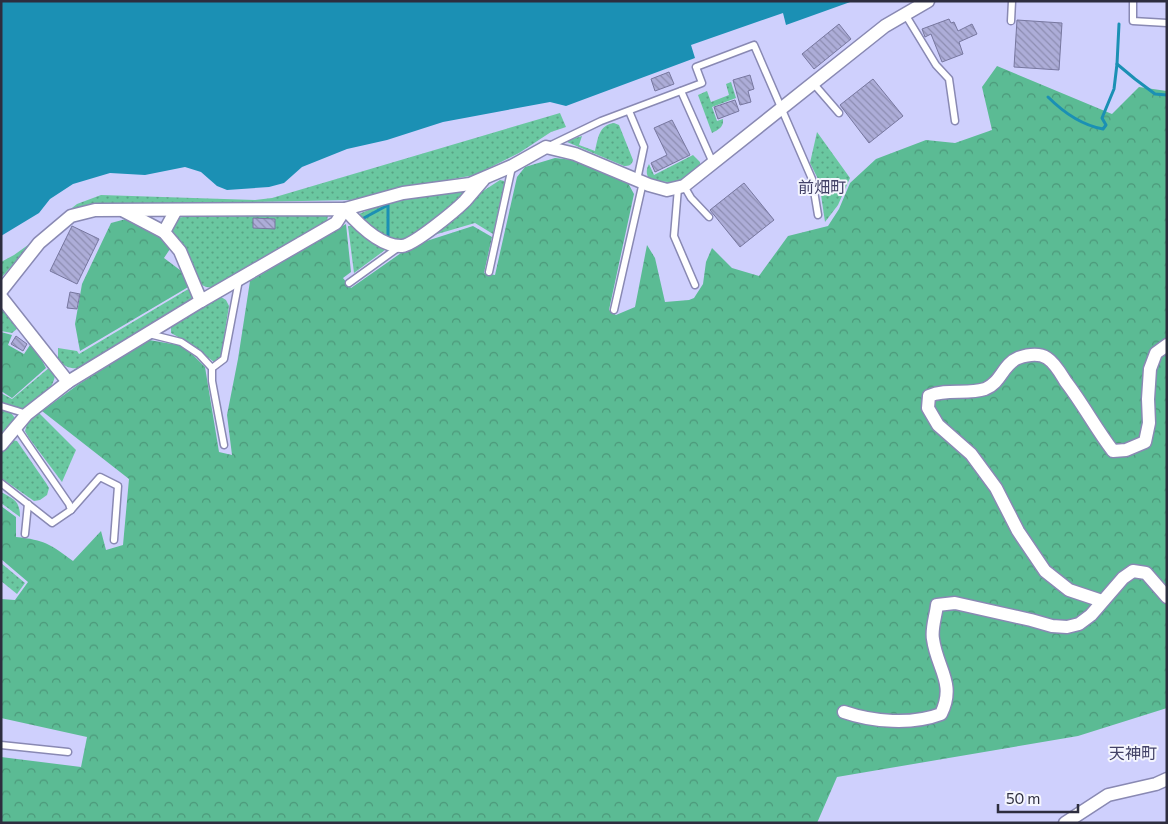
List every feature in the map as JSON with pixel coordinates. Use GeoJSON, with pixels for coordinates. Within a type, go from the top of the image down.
{"type":"FeatureCollection","features":[{"type":"Feature","properties":{"kind":"street"},"geometry":{"type":"LineString","coordinates":[[1,290],[38,243],[72,216],[95,210],[345,208],[403,193],[470,184],[512,166],[546,147],[575,154],[667,190],[681,187],[886,26],[928,1]]}},
{"type":"Feature","properties":{"kind":"street"},"geometry":{"type":"LineString","coordinates":[[345,208],[356,222],[383,242],[400,246],[405,245],[424,234],[464,202],[484,178]]}},
{"type":"Feature","properties":{"kind":"street"},"geometry":{"type":"LineString","coordinates":[[1,445],[27,414],[68,382],[336,223],[345,208]]}},
{"type":"Feature","properties":{"kind":"street"},"geometry":{"type":"LineString","coordinates":[[122,210],[164,232],[180,251],[202,301]]}},
{"type":"Feature","properties":{"kind":"street"},"geometry":{"type":"LineString","coordinates":[[164,232],[176,210]]}},
{"type":"Feature","properties":{"kind":"street"},"geometry":{"type":"LineString","coordinates":[[1,296],[68,382]]}},
{"type":"Feature","properties":{"kind":"street"},"geometry":{"type":"LineString","coordinates":[[1102,601],[1069,590],[1045,571],[1018,532],[996,488],[971,454],[938,425],[928,408],[929,396],[938,392],[983,389],[994,384],[1015,359],[1032,354],[1046,358],[1057,369],[1084,406],[1098,432],[1113,451],[1126,450],[1145,442],[1149,423],[1150,369],[1156,353],[1167,345]]}},
{"type":"Feature","properties":{"kind":"street"},"geometry":{"type":"LineString","coordinates":[[844,712],[859,717],[889,720],[929,718],[941,714],[948,692],[932,638],[937,605],[955,603],[1052,626],[1067,627],[1079,624],[1091,615],[1123,578],[1133,571],[1146,573],[1167,597]]}},
{"type":"Feature","properties":{"kind":"street"},"geometry":{"type":"LineString","coordinates":[[1065,823],[1108,794],[1156,784],[1167,779]]}},
{"type":"Feature","properties":{"kind":"lane"},"geometry":{"type":"LineString","coordinates":[[1011,21],[1012,1]]}},
{"type":"Feature","properties":{"kind":"lane"},"geometry":{"type":"LineString","coordinates":[[1133,1],[1133,21],[1167,23]]}},
{"type":"Feature","properties":{"kind":"lane"},"geometry":{"type":"LineString","coordinates":[[905,14],[936,65],[949,79],[955,121]]}},
{"type":"Feature","properties":{"kind":"lane"},"geometry":{"type":"LineString","coordinates":[[546,147],[602,121],[702,82],[696,67],[754,45],[812,179],[818,215]]}},
{"type":"Feature","properties":{"kind":"lane"},"geometry":{"type":"LineString","coordinates":[[813,83],[839,113]]}},
{"type":"Feature","properties":{"kind":"lane"},"geometry":{"type":"LineString","coordinates":[[681,91],[713,163]]}},
{"type":"Feature","properties":{"kind":"lane"},"geometry":{"type":"LineString","coordinates":[[614,310],[640,181],[644,147],[629,111]]}},
{"type":"Feature","properties":{"kind":"lane"},"geometry":{"type":"LineString","coordinates":[[489,272],[512,166]]}},
{"type":"Feature","properties":{"kind":"lane"},"geometry":{"type":"LineString","coordinates":[[681,187],[709,218]]}},
{"type":"Feature","properties":{"kind":"lane"},"geometry":{"type":"LineString","coordinates":[[681,187],[674,236],[695,285]]}},
{"type":"Feature","properties":{"kind":"lane"},"geometry":{"type":"LineString","coordinates":[[349,283],[400,246]]}},
{"type":"Feature","properties":{"kind":"lane"},"geometry":{"type":"LineString","coordinates":[[212,368],[224,359],[239,279]]}},
{"type":"Feature","properties":{"kind":"lane"},"geometry":{"type":"LineString","coordinates":[[147,334],[181,342],[199,354],[212,368],[212,381],[224,445]]}},
{"type":"Feature","properties":{"kind":"lane"},"geometry":{"type":"LineString","coordinates":[[1,406],[27,414]]}},
{"type":"Feature","properties":{"kind":"lane"},"geometry":{"type":"LineString","coordinates":[[16,427],[69,504],[71,510]]}},
{"type":"Feature","properties":{"kind":"lane"},"geometry":{"type":"LineString","coordinates":[[1,484],[52,523],[71,510],[100,477],[118,486],[114,540]]}},
{"type":"Feature","properties":{"kind":"lane"},"geometry":{"type":"LineString","coordinates":[[25,534],[28,504]]}},
{"type":"Feature","properties":{"kind":"lane"},"geometry":{"type":"LineString","coordinates":[[1,745],[68,752]]}},
{"type":"Feature","properties":{"kind":"green space"},"geometry":{"type":"Polygon","coordinates":[[[997,66],[1112,114],[1139,87],[1167,91],[1167,708],[1078,736],[837,777],[817,823],[1,823],[1,757],[81,767],[87,737],[1,718],[1,599],[15,600],[28,582],[1,559],[1,506],[16,517],[16,537],[47,544],[73,561],[101,531],[106,550],[123,545],[129,479],[42,411],[79,384],[149,340],[184,346],[205,367],[219,452],[232,455],[227,415],[250,281],[346,224],[351,272],[343,278],[351,288],[411,246],[473,226],[492,237],[484,273],[495,275],[517,177],[525,167],[555,158],[573,160],[628,183],[634,194],[609,310],[616,315],[635,307],[647,245],[655,258],[665,302],[694,298],[703,284],[706,262],[712,248],[732,268],[759,276],[788,236],[828,226],[839,209],[850,183],[876,159],[926,140],[955,143],[992,130],[982,87],[997,66]]]}},
{"type":"Feature","properties":{"kind":"green space"},"geometry":{"type":"Polygon","coordinates":[[[731,82],[736,98],[712,107],[717,121],[723,119],[723,124],[712,133],[698,95],[707,91],[711,102],[729,95],[726,84],[731,82]]]}},
{"type":"Feature","properties":{"kind":"green space"},"geometry":{"type":"Polygon","coordinates":[[[560,113],[566,127],[551,132],[519,153],[475,175],[350,200],[108,205],[63,215],[77,204],[101,195],[255,200],[272,198],[560,113]]]}},
{"type":"Feature","properties":{"kind":"green space"},"geometry":{"type":"Polygon","coordinates":[[[614,123],[619,125],[633,160],[629,165],[624,166],[567,142],[582,136],[579,145],[595,151],[602,129],[614,123]]]}},
{"type":"Feature","properties":{"kind":"green space"},"geometry":{"type":"Polygon","coordinates":[[[817,132],[850,178],[838,205],[825,222],[819,181],[810,163],[817,132]]]}},
{"type":"Feature","properties":{"kind":"green space"},"geometry":{"type":"Polygon","coordinates":[[[693,155],[700,162],[700,166],[682,179],[665,182],[649,179],[647,170],[649,164],[654,175],[693,155]]]}},
{"type":"Feature","properties":{"kind":"green space"},"geometry":{"type":"Polygon","coordinates":[[[500,180],[504,181],[504,185],[493,234],[475,223],[427,237],[480,193],[500,180]]]}},
{"type":"Feature","properties":{"kind":"green space"},"geometry":{"type":"Polygon","coordinates":[[[461,189],[465,192],[463,199],[417,236],[395,243],[360,222],[359,214],[387,202],[461,189]]]}},
{"type":"Feature","properties":{"kind":"green space"},"geometry":{"type":"Polygon","coordinates":[[[328,215],[327,221],[215,288],[200,284],[172,232],[176,218],[183,217],[328,215]]]}},
{"type":"Feature","properties":{"kind":"green space"},"geometry":{"type":"Polygon","coordinates":[[[126,219],[158,234],[170,249],[164,258],[184,273],[190,286],[80,351],[75,324],[82,284],[111,223],[126,219]]]}},
{"type":"Feature","properties":{"kind":"green space"},"geometry":{"type":"Polygon","coordinates":[[[348,226],[355,226],[389,247],[354,273],[348,226]]]}},
{"type":"Feature","properties":{"kind":"green space"},"geometry":{"type":"Polygon","coordinates":[[[35,240],[1,278],[1,262],[35,240]]]}},
{"type":"Feature","properties":{"kind":"green space"},"geometry":{"type":"Polygon","coordinates":[[[190,288],[192,296],[188,304],[80,368],[68,367],[58,360],[58,348],[77,351],[79,354],[190,288]]]}},
{"type":"Feature","properties":{"kind":"green space"},"geometry":{"type":"Polygon","coordinates":[[[221,297],[226,300],[229,306],[221,356],[214,362],[189,343],[171,333],[171,326],[221,297]]]}},
{"type":"Feature","properties":{"kind":"green space"},"geometry":{"type":"Polygon","coordinates":[[[1,308],[18,328],[12,333],[1,331],[1,308]]]}},
{"type":"Feature","properties":{"kind":"green space"},"geometry":{"type":"Polygon","coordinates":[[[1,332],[12,335],[8,345],[24,354],[30,345],[36,349],[46,368],[12,398],[1,391],[1,332]]]}},
{"type":"Feature","properties":{"kind":"green space"},"geometry":{"type":"Polygon","coordinates":[[[50,367],[55,375],[54,381],[44,395],[26,410],[1,402],[1,393],[12,399],[50,367]]]}},
{"type":"Feature","properties":{"kind":"green space"},"geometry":{"type":"Polygon","coordinates":[[[1,410],[11,413],[15,421],[1,433],[1,410]]]}},
{"type":"Feature","properties":{"kind":"green space"},"geometry":{"type":"Polygon","coordinates":[[[39,413],[76,450],[62,482],[25,431],[27,424],[39,413]]]}},
{"type":"Feature","properties":{"kind":"green space"},"geometry":{"type":"Polygon","coordinates":[[[12,440],[17,441],[49,488],[47,495],[40,500],[34,501],[1,478],[1,453],[12,440]]]}},
{"type":"Feature","properties":{"kind":"green space"},"geometry":{"type":"Polygon","coordinates":[[[1,492],[15,501],[19,507],[20,517],[1,503],[1,492]]]}},
{"type":"Feature","properties":{"kind":"green space"},"geometry":{"type":"Polygon","coordinates":[[[1,563],[25,583],[17,594],[1,581],[1,563]]]}},
{"type":"Feature","properties":{"kind":"water"},"geometry":{"type":"Polygon","coordinates":[[[1,1],[853,1],[786,25],[783,13],[691,45],[695,58],[566,106],[550,102],[443,122],[387,140],[347,149],[302,167],[284,183],[269,187],[227,190],[217,186],[201,172],[185,167],[145,175],[110,173],[73,184],[50,199],[39,213],[1,236],[1,1]]]}},
{"type":"Feature","properties":{"kind":"building"},"geometry":{"type":"Polygon","coordinates":[[[949,19],[951,23],[954,22],[958,31],[972,24],[977,34],[959,42],[963,54],[942,62],[931,34],[925,37],[922,29],[949,19]]]}},
{"type":"Feature","properties":{"kind":"building"},"geometry":{"type":"Polygon","coordinates":[[[1017,20],[1062,23],[1059,70],[1014,67],[1017,20]]]}},
{"type":"Feature","properties":{"kind":"building"},"geometry":{"type":"Polygon","coordinates":[[[839,24],[851,39],[814,69],[802,54],[839,24]]]}},
{"type":"Feature","properties":{"kind":"building"},"geometry":{"type":"Polygon","coordinates":[[[669,72],[674,84],[655,91],[651,79],[669,72]]]}},
{"type":"Feature","properties":{"kind":"building"},"geometry":{"type":"Polygon","coordinates":[[[750,75],[754,89],[748,91],[751,102],[740,105],[733,80],[750,75]]]}},
{"type":"Feature","properties":{"kind":"building"},"geometry":{"type":"Polygon","coordinates":[[[873,79],[903,116],[869,143],[840,105],[873,79]]]}},
{"type":"Feature","properties":{"kind":"building"},"geometry":{"type":"Polygon","coordinates":[[[735,100],[739,111],[718,119],[714,107],[735,100]]]}},
{"type":"Feature","properties":{"kind":"building"},"geometry":{"type":"Polygon","coordinates":[[[672,120],[690,155],[655,172],[651,163],[667,155],[654,128],[672,120]]]}},
{"type":"Feature","properties":{"kind":"building"},"geometry":{"type":"Polygon","coordinates":[[[744,183],[774,220],[740,247],[710,210],[744,183]]]}},
{"type":"Feature","properties":{"kind":"building"},"geometry":{"type":"Polygon","coordinates":[[[253,218],[275,219],[275,229],[253,228],[253,218]]]}},
{"type":"Feature","properties":{"kind":"building"},"geometry":{"type":"Polygon","coordinates":[[[72,226],[99,239],[77,284],[50,271],[72,226]]]}},
{"type":"Feature","properties":{"kind":"building"},"geometry":{"type":"Polygon","coordinates":[[[70,292],[80,294],[77,309],[67,308],[70,292]]]}},
{"type":"Feature","properties":{"kind":"building"},"geometry":{"type":"Polygon","coordinates":[[[16,336],[27,344],[23,351],[11,344],[16,336]]]}},
{"type":"Feature","properties":{"kind":"waterway"},"geometry":{"type":"LineString","coordinates":[[1119,24],[1117,64],[1155,94],[1167,95]]}},
{"type":"Feature","properties":{"kind":"waterway"},"geometry":{"type":"LineString","coordinates":[[1048,97],[1073,117],[1103,129],[1106,125],[1102,118],[1114,89],[1117,64]]}},
{"type":"Feature","properties":{"kind":"waterway"},"geometry":{"type":"LineString","coordinates":[[362,219],[388,205],[388,238]]}},
{"type":"Feature","properties":{"kind":"district","name":"前畑町"},"geometry":{"type":"Point","coordinates":[822,186]}},
{"type":"Feature","properties":{"kind":"district","name":"天神町"},"geometry":{"type":"Point","coordinates":[1133,752]}}]}
